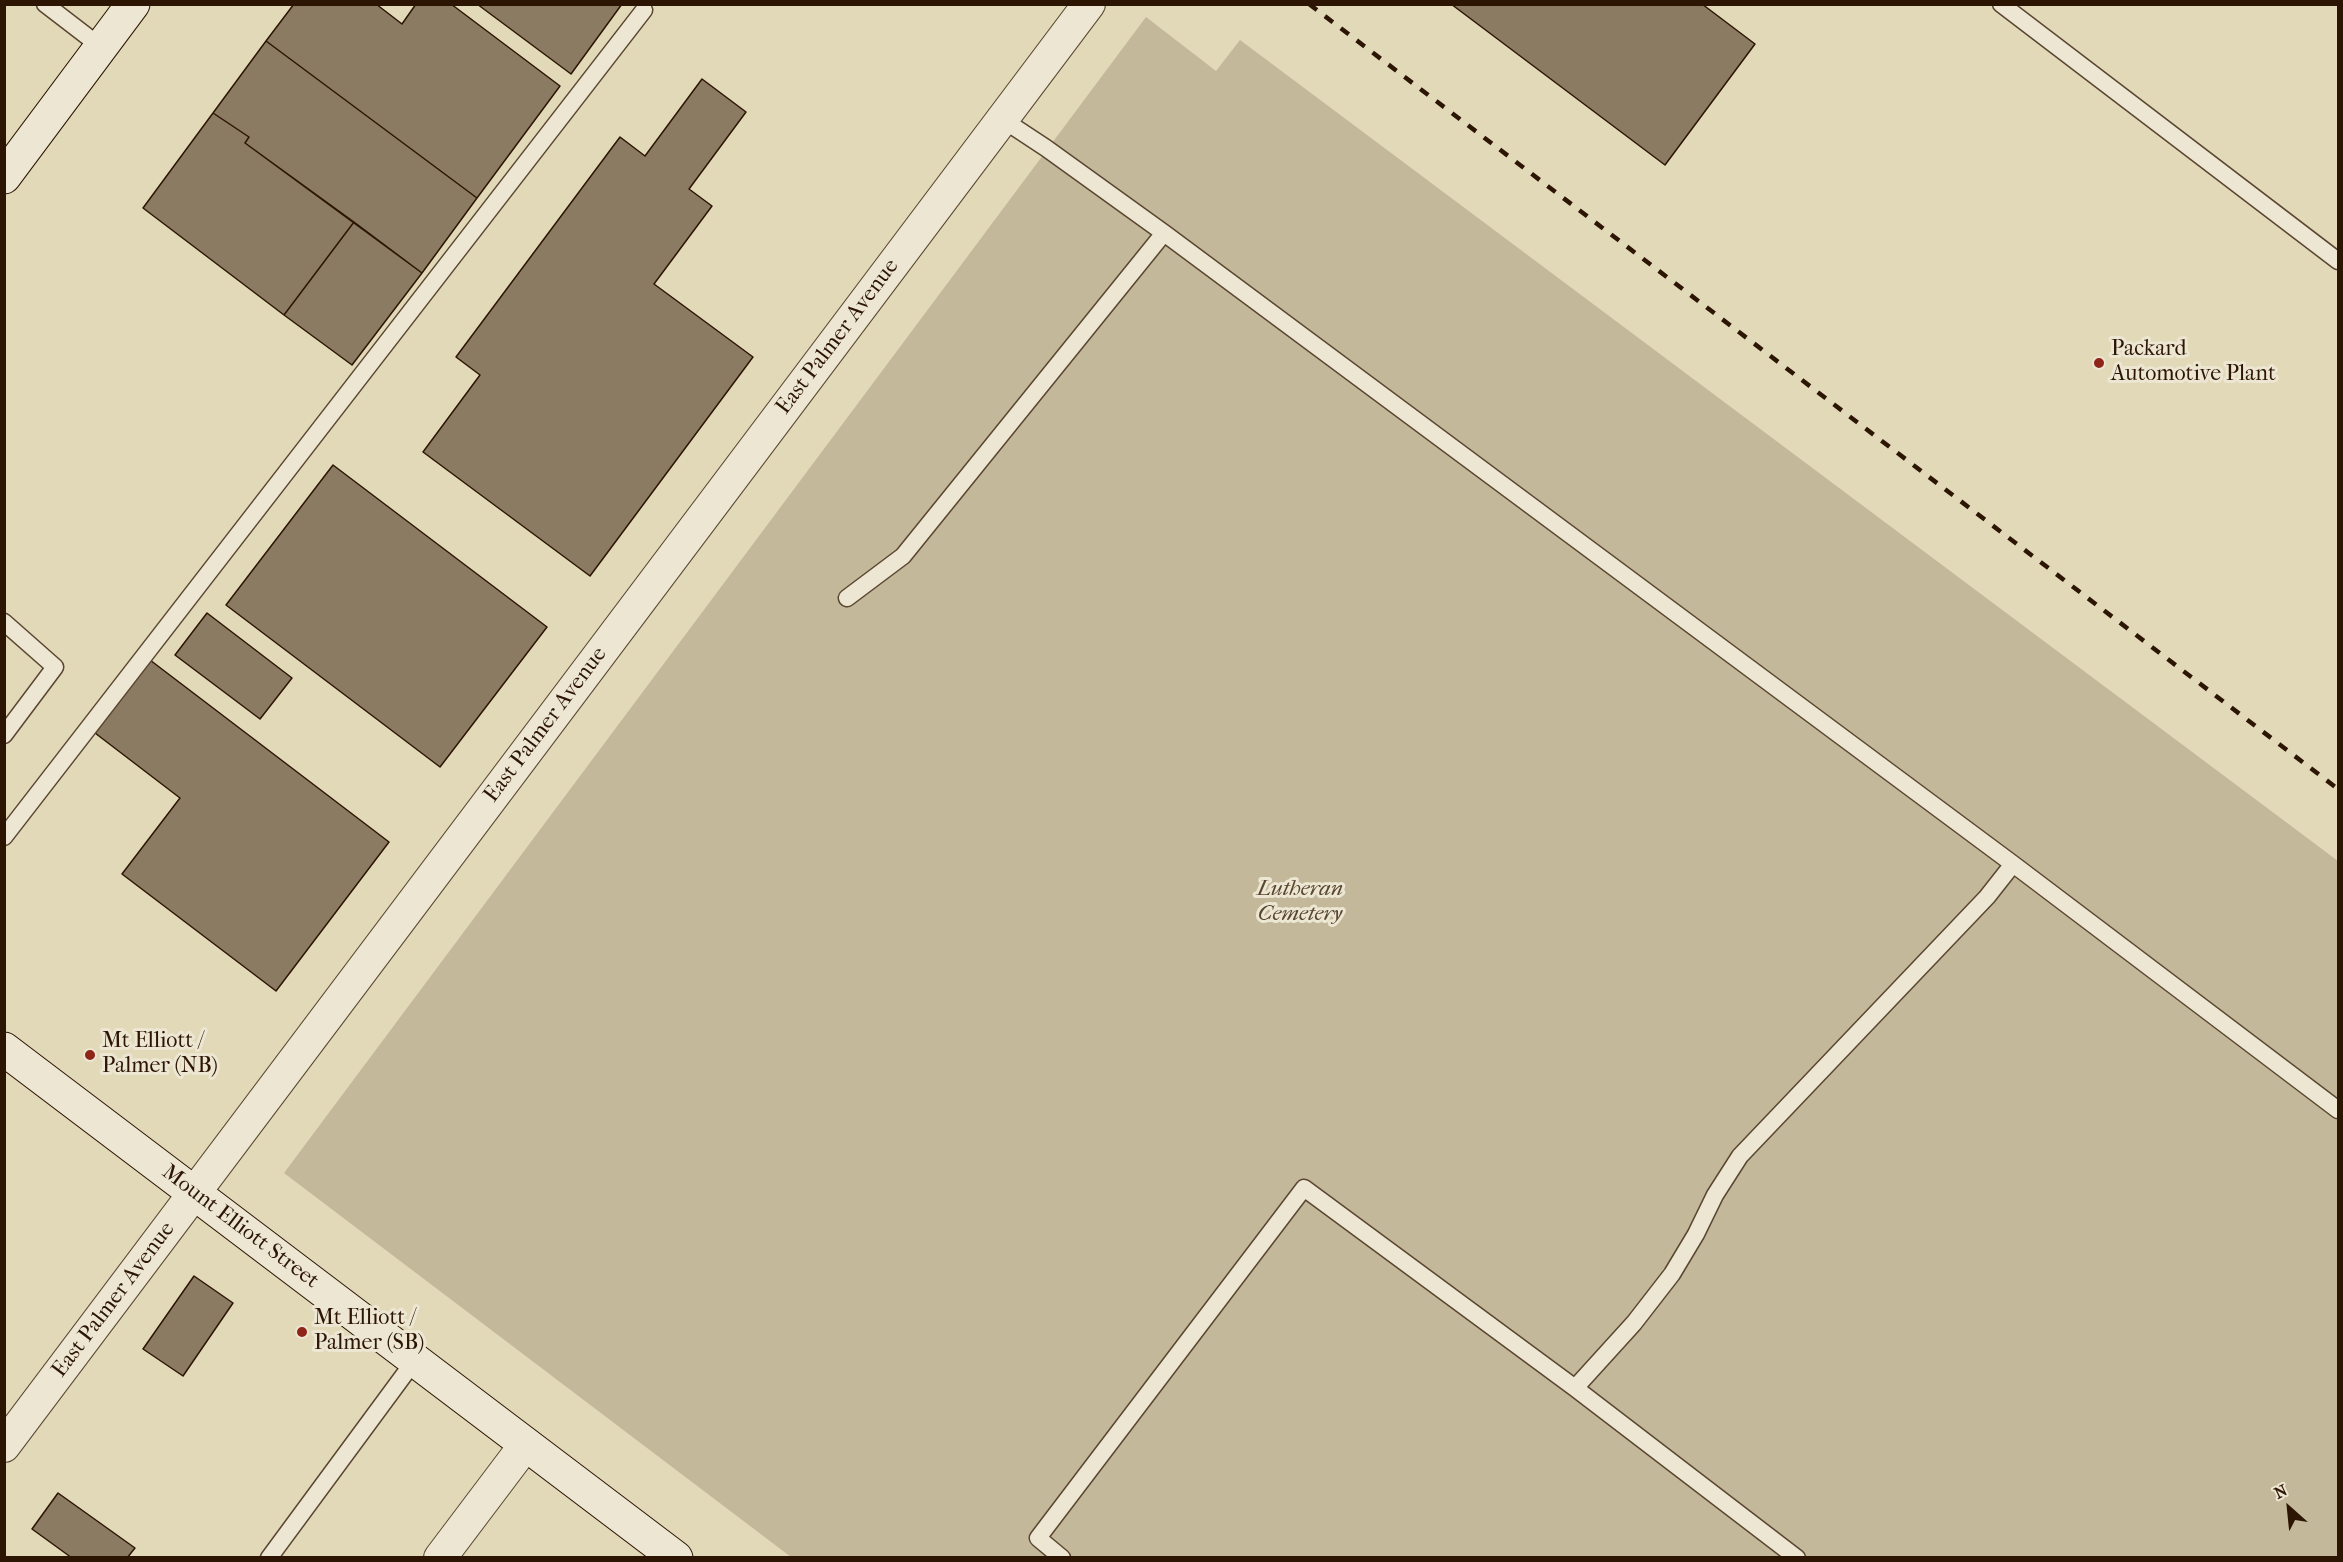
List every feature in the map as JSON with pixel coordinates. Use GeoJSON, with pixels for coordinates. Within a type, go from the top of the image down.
{"type":"FeatureCollection","features":[{"type":"Feature","properties":{"kind":"main road"},"geometry":{"type":"LineString","coordinates":[[4,177],[133,4]]}},
{"type":"Feature","properties":{"kind":"main road","name":"Mount Elliott Street"},"geometry":{"type":"LineString","coordinates":[[4,1049],[676,1557]]}},
{"type":"Feature","properties":{"kind":"street","name":"East Palmer Avenue"},"geometry":{"type":"LineString","coordinates":[[4,1446],[1089,4]]}},
{"type":"Feature","properties":{"kind":"street"},"geometry":{"type":"LineString","coordinates":[[440,1557],[526,1444]]}},
{"type":"Feature","properties":{"kind":"lane"},"geometry":{"type":"LineString","coordinates":[[45,4],[101,48]]}},
{"type":"Feature","properties":{"kind":"lane"},"geometry":{"type":"LineString","coordinates":[[2001,4],[2338,261]]}},
{"type":"Feature","properties":{"kind":"lane"},"geometry":{"type":"LineString","coordinates":[[4,837],[644,10]]}},
{"type":"Feature","properties":{"kind":"lane"},"geometry":{"type":"LineString","coordinates":[[1002,119],[1164,233],[2013,864],[2338,1110]]}},
{"type":"Feature","properties":{"kind":"lane"},"geometry":{"type":"LineString","coordinates":[[846,598],[903,556],[1164,233]]}},
{"type":"Feature","properties":{"kind":"lane"},"geometry":{"type":"LineString","coordinates":[[4,622],[55,667],[4,735]]}},
{"type":"Feature","properties":{"kind":"lane"},"geometry":{"type":"LineString","coordinates":[[1575,1388],[1634,1323],[1672,1274],[1696,1234],[1715,1195],[1740,1156],[1987,897],[2013,864]]}},
{"type":"Feature","properties":{"kind":"lane"},"geometry":{"type":"LineString","coordinates":[[1062,1557],[1038,1538],[1304,1188],[1575,1388],[1797,1557]]}},
{"type":"Feature","properties":{"kind":"lane"},"geometry":{"type":"LineString","coordinates":[[268,1557],[415,1360]]}},
{"type":"Feature","properties":{"kind":"green space","name":"Lutheran Cemetery"},"geometry":{"type":"Polygon","coordinates":[[[1146,17],[1216,71],[1240,40],[2338,861],[2338,1557],[791,1557],[284,1173],[1146,17]]]}},
{"type":"Feature","properties":{"kind":"building"},"geometry":{"type":"Polygon","coordinates":[[[294,4],[376,4],[402,24],[416,4],[451,4],[560,86],[477,198],[266,41],[294,4]]]}},
{"type":"Feature","properties":{"kind":"building"},"geometry":{"type":"Polygon","coordinates":[[[477,4],[622,4],[571,74],[477,4]]]}},
{"type":"Feature","properties":{"kind":"building"},"geometry":{"type":"Polygon","coordinates":[[[1451,4],[1702,4],[1755,44],[1665,165],[1451,4]]]}},
{"type":"Feature","properties":{"kind":"building"},"geometry":{"type":"Polygon","coordinates":[[[266,41],[477,198],[422,273],[245,143],[249,137],[213,113],[266,41]]]}},
{"type":"Feature","properties":{"kind":"building"},"geometry":{"type":"Polygon","coordinates":[[[702,79],[746,112],[689,189],[712,206],[654,284],[753,357],[590,576],[423,452],[480,375],[456,357],[620,137],[645,156],[702,79]]]}},
{"type":"Feature","properties":{"kind":"building"},"geometry":{"type":"Polygon","coordinates":[[[213,113],[249,137],[245,143],[354,222],[284,315],[143,208],[213,113]]]}},
{"type":"Feature","properties":{"kind":"building"},"geometry":{"type":"Polygon","coordinates":[[[354,222],[422,273],[352,365],[284,315],[354,222]]]}},
{"type":"Feature","properties":{"kind":"building"},"geometry":{"type":"Polygon","coordinates":[[[333,465],[547,627],[440,767],[226,605],[333,465]]]}},
{"type":"Feature","properties":{"kind":"building"},"geometry":{"type":"Polygon","coordinates":[[[207,613],[292,678],[260,719],[175,655],[207,613]]]}},
{"type":"Feature","properties":{"kind":"building"},"geometry":{"type":"Polygon","coordinates":[[[150,660],[389,842],[276,991],[122,874],[180,798],[95,733],[150,660]]]}},
{"type":"Feature","properties":{"kind":"building"},"geometry":{"type":"Polygon","coordinates":[[[194,1276],[233,1303],[183,1376],[143,1349],[194,1276]]]}},
{"type":"Feature","properties":{"kind":"building"},"geometry":{"type":"Polygon","coordinates":[[[58,1493],[135,1548],[127,1558],[72,1558],[32,1529],[58,1493]]]}},
{"type":"Feature","properties":{"kind":"railway"},"geometry":{"type":"LineString","coordinates":[[1309,4],[2338,789]]}},
{"type":"Feature","properties":{"kind":"place","name":"Packard Automotive Plant"},"geometry":{"type":"Point","coordinates":[2099,363]}},
{"type":"Feature","properties":{"kind":"place","name":"Mt Elliott / Palmer (NB)"},"geometry":{"type":"Point","coordinates":[90,1055]}},
{"type":"Feature","properties":{"kind":"place","name":"Mt Elliott / Palmer (SB)"},"geometry":{"type":"Point","coordinates":[302,1332]}}]}
